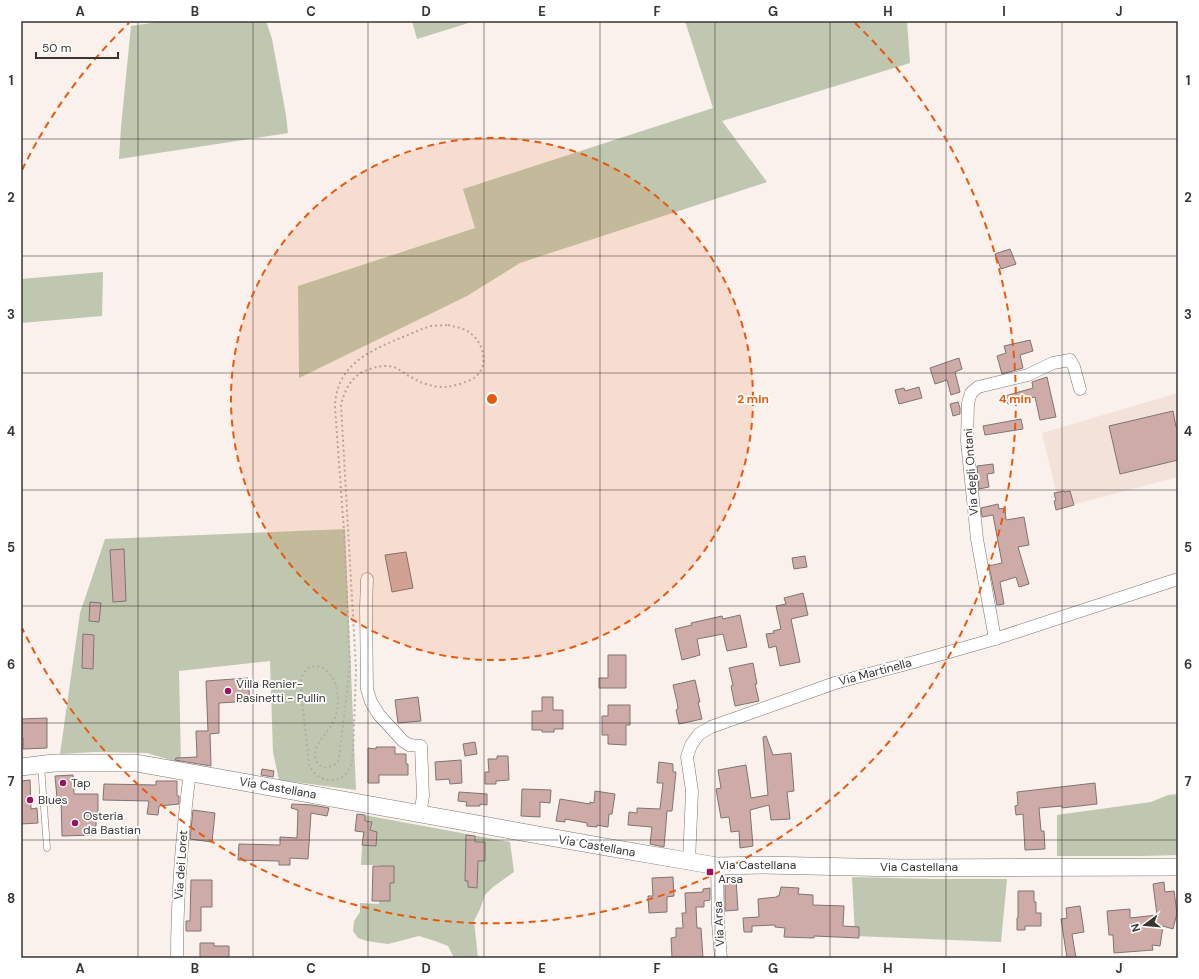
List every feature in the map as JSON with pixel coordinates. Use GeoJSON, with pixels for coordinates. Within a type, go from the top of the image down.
{"type":"FeatureCollection","features":[{"type":"Feature","properties":{"kind":"main road","name":"Via Castellana"},"geometry":{"type":"LineString","coordinates":[[21,767],[100,762],[136,763],[717,866],[763,865],[901,868],[1178,867]]}},
{"type":"Feature","properties":{"kind":"street","name":"Via degli Ontani"},"geometry":{"type":"LineString","coordinates":[[995,639],[976,532],[967,441],[968,403],[971,393],[978,387],[1028,375],[1054,363],[1070,360],[1074,367],[1080,389]]}},
{"type":"Feature","properties":{"kind":"street"},"geometry":{"type":"LineString","coordinates":[[367,579],[367,689],[371,702],[379,715],[403,741],[409,744],[422,746],[423,796],[420,814]]}},
{"type":"Feature","properties":{"kind":"street","name":"Via Martinella"},"geometry":{"type":"LineString","coordinates":[[689,862],[692,791],[687,757],[691,745],[699,734],[711,727],[834,683],[995,639],[1178,579]]}},
{"type":"Feature","properties":{"kind":"street","name":"Via dei Loret"},"geometry":{"type":"LineString","coordinates":[[177,958],[177,914],[190,772]]}},
{"type":"Feature","properties":{"kind":"street","name":"Via Arsa"},"geometry":{"type":"LineString","coordinates":[[717,866],[718,923],[721,958]]}},
{"type":"Feature","properties":{"kind":"lane"},"geometry":{"type":"LineString","coordinates":[[41,765],[47,848]]}},
{"type":"Feature","properties":{"kind":"path"},"geometry":{"type":"LineString","coordinates":[[448,325],[464,329],[480,343],[482,350],[483,366],[474,378],[455,385],[444,387],[433,386],[423,383],[394,367],[378,367],[368,369],[353,378],[343,395],[341,405],[356,669],[353,753],[352,763],[349,769],[337,780],[324,780],[318,777],[313,773],[309,764],[300,683],[301,676],[305,671],[317,666],[328,671],[336,683],[338,699],[336,714],[333,722],[315,752],[316,760],[319,765],[324,768],[330,767],[336,764],[339,759],[350,667],[344,532],[334,407],[338,386],[349,368],[356,360],[373,350],[431,326],[448,325]]}},
{"type":"Feature","properties":{"kind":"shaded area"},"geometry":{"type":"Polygon","coordinates":[[[1178,393],[1178,477],[1060,508],[1042,433],[1178,393]]]}},
{"type":"Feature","properties":{"kind":"green space"},"geometry":{"type":"Polygon","coordinates":[[[165,21],[266,21],[272,39],[288,133],[119,159],[131,26],[165,21]]]}},
{"type":"Feature","properties":{"kind":"green space"},"geometry":{"type":"Polygon","coordinates":[[[412,21],[475,21],[417,39],[412,21]]]}},
{"type":"Feature","properties":{"kind":"green space"},"geometry":{"type":"Polygon","coordinates":[[[685,21],[907,21],[910,63],[722,121],[767,182],[520,263],[467,296],[299,378],[298,286],[475,228],[463,189],[713,108],[685,21]]]}},
{"type":"Feature","properties":{"kind":"green space"},"geometry":{"type":"Polygon","coordinates":[[[103,272],[102,316],[21,323],[21,279],[103,272]]]}},
{"type":"Feature","properties":{"kind":"green space"},"geometry":{"type":"Polygon","coordinates":[[[345,529],[356,790],[279,780],[273,752],[270,661],[179,671],[181,763],[147,753],[95,752],[60,754],[80,613],[105,539],[345,529]]]}},
{"type":"Feature","properties":{"kind":"green space"},"geometry":{"type":"Polygon","coordinates":[[[1178,794],[1178,855],[1057,856],[1057,815],[1151,802],[1168,795],[1178,794]]]}},
{"type":"Feature","properties":{"kind":"green space"},"geometry":{"type":"Polygon","coordinates":[[[364,815],[510,842],[514,872],[493,887],[485,895],[474,921],[478,958],[454,958],[448,946],[419,936],[388,944],[358,938],[353,931],[354,921],[360,912],[360,903],[379,904],[380,865],[361,865],[364,815]]]}},
{"type":"Feature","properties":{"kind":"green space"},"geometry":{"type":"Polygon","coordinates":[[[852,877],[1007,879],[1001,942],[855,936],[852,877]]]}},
{"type":"Feature","properties":{"kind":"building"},"geometry":{"type":"Polygon","coordinates":[[[1010,249],[1016,264],[1001,269],[995,254],[1010,249]]]}},
{"type":"Feature","properties":{"kind":"building"},"geometry":{"type":"Polygon","coordinates":[[[1030,340],[1033,351],[1020,355],[1023,368],[1002,374],[997,356],[1006,353],[1004,346],[1030,340]]]}},
{"type":"Feature","properties":{"kind":"building"},"geometry":{"type":"Polygon","coordinates":[[[959,358],[962,369],[955,372],[960,392],[951,395],[947,380],[935,384],[930,368],[959,358]]]}},
{"type":"Feature","properties":{"kind":"building"},"geometry":{"type":"Polygon","coordinates":[[[1047,377],[1056,417],[1040,420],[1035,397],[1008,404],[1005,396],[1033,388],[1032,382],[1047,377]]]}},
{"type":"Feature","properties":{"kind":"building"},"geometry":{"type":"Polygon","coordinates":[[[919,387],[922,398],[899,404],[895,390],[904,388],[905,391],[919,387]]]}},
{"type":"Feature","properties":{"kind":"building"},"geometry":{"type":"Polygon","coordinates":[[[958,402],[960,414],[953,416],[950,404],[958,402]]]}},
{"type":"Feature","properties":{"kind":"building"},"geometry":{"type":"Polygon","coordinates":[[[1173,411],[1176,427],[1178,427],[1178,460],[1120,474],[1109,426],[1173,411]]]}},
{"type":"Feature","properties":{"kind":"building"},"geometry":{"type":"Polygon","coordinates":[[[1021,419],[1023,429],[985,435],[983,426],[1021,419]]]}},
{"type":"Feature","properties":{"kind":"building"},"geometry":{"type":"Polygon","coordinates":[[[993,464],[994,473],[987,474],[989,487],[979,489],[977,466],[993,464]]]}},
{"type":"Feature","properties":{"kind":"building"},"geometry":{"type":"Polygon","coordinates":[[[1070,491],[1074,505],[1056,510],[1054,493],[1070,491]]]}},
{"type":"Feature","properties":{"kind":"building"},"geometry":{"type":"Polygon","coordinates":[[[998,504],[999,509],[1005,508],[1006,520],[1024,517],[1029,545],[1018,547],[1029,584],[1019,587],[1016,577],[1000,582],[1004,604],[997,605],[989,566],[1002,563],[993,515],[982,517],[981,508],[998,504]]]}},
{"type":"Feature","properties":{"kind":"building"},"geometry":{"type":"Polygon","coordinates":[[[124,549],[126,601],[113,602],[110,550],[124,549]]]}},
{"type":"Feature","properties":{"kind":"building"},"geometry":{"type":"Polygon","coordinates":[[[406,552],[413,588],[392,592],[385,555],[406,552]]]}},
{"type":"Feature","properties":{"kind":"building"},"geometry":{"type":"Polygon","coordinates":[[[805,556],[807,567],[794,569],[792,558],[805,556]]]}},
{"type":"Feature","properties":{"kind":"building"},"geometry":{"type":"Polygon","coordinates":[[[803,593],[808,615],[791,619],[800,662],[780,666],[776,646],[769,648],[766,634],[774,633],[773,631],[781,629],[776,606],[786,604],[784,598],[803,593]]]}},
{"type":"Feature","properties":{"kind":"building"},"geometry":{"type":"Polygon","coordinates":[[[90,602],[101,603],[99,622],[89,621],[90,602]]]}},
{"type":"Feature","properties":{"kind":"building"},"geometry":{"type":"Polygon","coordinates":[[[740,615],[747,647],[727,651],[723,634],[697,639],[700,655],[682,660],[675,629],[692,625],[691,623],[722,616],[723,619],[740,615]]]}},
{"type":"Feature","properties":{"kind":"building"},"geometry":{"type":"Polygon","coordinates":[[[83,634],[94,635],[93,669],[82,668],[83,634]]]}},
{"type":"Feature","properties":{"kind":"building"},"geometry":{"type":"Polygon","coordinates":[[[608,655],[626,655],[626,688],[599,688],[599,678],[608,678],[608,655]]]}},
{"type":"Feature","properties":{"kind":"building"},"geometry":{"type":"Polygon","coordinates":[[[753,663],[757,684],[755,684],[759,701],[735,706],[731,686],[733,685],[729,668],[753,663]]]}},
{"type":"Feature","properties":{"kind":"building"},"geometry":{"type":"Polygon","coordinates":[[[248,678],[250,701],[219,703],[219,733],[210,734],[211,766],[175,760],[176,758],[197,757],[196,731],[208,731],[206,681],[248,678]]]}},
{"type":"Feature","properties":{"kind":"building"},"geometry":{"type":"Polygon","coordinates":[[[695,680],[702,719],[679,724],[676,710],[678,709],[677,702],[673,685],[695,680]]]}},
{"type":"Feature","properties":{"kind":"building"},"geometry":{"type":"Polygon","coordinates":[[[418,697],[421,721],[398,723],[395,700],[418,697]]]}},
{"type":"Feature","properties":{"kind":"building"},"geometry":{"type":"Polygon","coordinates":[[[542,697],[553,697],[553,710],[563,710],[563,729],[554,729],[554,732],[532,730],[532,711],[542,711],[542,697]]]}},
{"type":"Feature","properties":{"kind":"building"},"geometry":{"type":"Polygon","coordinates":[[[608,705],[630,705],[630,725],[626,725],[626,745],[608,744],[608,735],[602,735],[602,716],[608,716],[608,705]]]}},
{"type":"Feature","properties":{"kind":"building"},"geometry":{"type":"Polygon","coordinates":[[[47,718],[47,748],[23,749],[23,738],[21,738],[21,719],[47,718]]]}},
{"type":"Feature","properties":{"kind":"building"},"geometry":{"type":"Polygon","coordinates":[[[766,736],[773,755],[791,753],[794,791],[787,792],[790,819],[771,820],[769,805],[750,810],[753,846],[740,848],[739,831],[731,832],[729,817],[721,818],[716,789],[721,788],[718,770],[746,765],[751,798],[768,795],[763,737],[766,736]]]}},
{"type":"Feature","properties":{"kind":"building"},"geometry":{"type":"Polygon","coordinates":[[[475,742],[477,754],[465,756],[463,744],[475,742]]]}},
{"type":"Feature","properties":{"kind":"building"},"geometry":{"type":"Polygon","coordinates":[[[376,747],[395,747],[395,754],[406,754],[408,775],[379,775],[379,783],[368,783],[368,748],[376,749],[376,747]]]}},
{"type":"Feature","properties":{"kind":"building"},"geometry":{"type":"Polygon","coordinates":[[[497,756],[508,756],[509,780],[496,781],[496,784],[485,784],[485,772],[489,772],[488,759],[497,759],[497,756]]]}},
{"type":"Feature","properties":{"kind":"building"},"geometry":{"type":"Polygon","coordinates":[[[461,760],[462,783],[450,784],[449,779],[436,780],[435,762],[461,760]]]}},
{"type":"Feature","properties":{"kind":"building"},"geometry":{"type":"Polygon","coordinates":[[[659,762],[673,764],[673,772],[676,772],[672,811],[667,811],[664,847],[650,844],[652,827],[628,825],[629,812],[637,813],[637,808],[660,809],[663,783],[657,783],[659,762]]]}},
{"type":"Feature","properties":{"kind":"building"},"geometry":{"type":"Polygon","coordinates":[[[262,769],[274,771],[273,777],[261,775],[262,769]]]}},
{"type":"Feature","properties":{"kind":"building"},"geometry":{"type":"Polygon","coordinates":[[[73,775],[74,794],[98,794],[98,813],[96,813],[95,835],[62,836],[61,798],[57,798],[55,776],[73,775]]]}},
{"type":"Feature","properties":{"kind":"building"},"geometry":{"type":"Polygon","coordinates":[[[30,780],[31,809],[37,808],[38,823],[21,824],[21,781],[30,780]]]}},
{"type":"Feature","properties":{"kind":"building"},"geometry":{"type":"Polygon","coordinates":[[[156,781],[177,781],[177,796],[179,796],[179,804],[159,806],[158,815],[147,814],[149,801],[103,800],[104,784],[156,785],[156,781]]]}},
{"type":"Feature","properties":{"kind":"building"},"geometry":{"type":"Polygon","coordinates":[[[1095,783],[1097,804],[1062,808],[1062,806],[1039,808],[1041,831],[1044,831],[1045,849],[1025,850],[1023,814],[1016,815],[1015,806],[1018,805],[1017,792],[1095,783]]]}},
{"type":"Feature","properties":{"kind":"building"},"geometry":{"type":"Polygon","coordinates":[[[522,789],[551,790],[550,803],[540,802],[540,817],[521,816],[522,789]]]}},
{"type":"Feature","properties":{"kind":"building"},"geometry":{"type":"Polygon","coordinates":[[[595,791],[615,794],[612,814],[609,814],[608,827],[597,825],[597,827],[587,826],[587,823],[565,819],[565,822],[556,821],[560,799],[590,804],[590,802],[594,803],[595,791]]]}},
{"type":"Feature","properties":{"kind":"building"},"geometry":{"type":"Polygon","coordinates":[[[459,792],[487,794],[487,805],[480,804],[480,806],[466,806],[467,802],[458,801],[459,792]]]}},
{"type":"Feature","properties":{"kind":"building"},"geometry":{"type":"Polygon","coordinates":[[[292,804],[329,808],[327,816],[311,813],[308,859],[290,858],[290,865],[279,865],[279,861],[238,860],[239,844],[280,845],[280,837],[297,838],[298,810],[291,808],[292,804]]]}},
{"type":"Feature","properties":{"kind":"building"},"geometry":{"type":"Polygon","coordinates":[[[193,810],[215,813],[212,842],[190,839],[193,810]]]}},
{"type":"Feature","properties":{"kind":"building"},"geometry":{"type":"Polygon","coordinates":[[[357,814],[365,815],[365,821],[372,822],[370,830],[377,832],[376,846],[362,845],[364,832],[355,831],[357,814]]]}},
{"type":"Feature","properties":{"kind":"building"},"geometry":{"type":"Polygon","coordinates":[[[466,835],[475,836],[475,842],[485,842],[485,861],[478,861],[477,888],[468,887],[468,881],[465,881],[466,835]]]}},
{"type":"Feature","properties":{"kind":"building"},"geometry":{"type":"Polygon","coordinates":[[[373,866],[394,866],[394,883],[390,883],[390,901],[372,901],[373,866]]]}},
{"type":"Feature","properties":{"kind":"building"},"geometry":{"type":"Polygon","coordinates":[[[673,877],[674,896],[667,897],[667,912],[649,913],[648,896],[653,896],[652,878],[673,877]]]}},
{"type":"Feature","properties":{"kind":"building"},"geometry":{"type":"Polygon","coordinates":[[[736,879],[738,910],[725,911],[725,880],[736,879]]]}},
{"type":"Feature","properties":{"kind":"building"},"geometry":{"type":"Polygon","coordinates":[[[191,880],[212,880],[212,907],[201,907],[201,931],[186,931],[186,921],[190,921],[191,880]]]}},
{"type":"Feature","properties":{"kind":"building"},"geometry":{"type":"Polygon","coordinates":[[[1164,882],[1165,892],[1174,891],[1177,913],[1173,929],[1163,926],[1160,946],[1152,945],[1153,950],[1114,953],[1113,935],[1109,935],[1107,911],[1130,909],[1130,918],[1157,915],[1153,884],[1164,882]]]}},
{"type":"Feature","properties":{"kind":"building"},"geometry":{"type":"Polygon","coordinates":[[[781,887],[799,888],[798,894],[813,895],[813,905],[844,906],[843,926],[859,927],[859,938],[814,936],[814,938],[784,937],[785,928],[775,927],[775,925],[752,926],[752,932],[744,932],[743,918],[759,917],[758,899],[779,896],[781,887]]]}},
{"type":"Feature","properties":{"kind":"building"},"geometry":{"type":"Polygon","coordinates":[[[710,888],[710,900],[704,901],[704,907],[696,907],[697,928],[701,928],[703,958],[672,958],[671,938],[676,937],[676,928],[683,928],[682,913],[686,913],[685,893],[703,892],[703,889],[710,888]]]}},
{"type":"Feature","properties":{"kind":"building"},"geometry":{"type":"Polygon","coordinates":[[[1018,891],[1034,891],[1036,913],[1041,913],[1041,926],[1025,926],[1025,930],[1017,930],[1018,891]]]}},
{"type":"Feature","properties":{"kind":"building"},"geometry":{"type":"Polygon","coordinates":[[[1080,906],[1084,932],[1072,934],[1076,958],[1067,958],[1061,919],[1067,918],[1066,908],[1080,906]]]}},
{"type":"Feature","properties":{"kind":"building"},"geometry":{"type":"Polygon","coordinates":[[[200,943],[214,943],[214,946],[229,946],[229,958],[200,958],[200,943]]]}},
{"type":"Feature","properties":{"kind":"place","name":"Villa Renier- Pasinetti - Pullin"},"geometry":{"type":"Point","coordinates":[228,691]}},
{"type":"Feature","properties":{"kind":"place","name":"Tap"},"geometry":{"type":"Point","coordinates":[63,783]}},
{"type":"Feature","properties":{"kind":"place","name":"Blues"},"geometry":{"type":"Point","coordinates":[30,800]}},
{"type":"Feature","properties":{"kind":"place","name":"Osteria da Bastian"},"geometry":{"type":"Point","coordinates":[75,823]}},
{"type":"Feature","properties":{"kind":"place","name":"Via Castellana Arsa"},"geometry":{"type":"Point","coordinates":[710,872]}}]}
